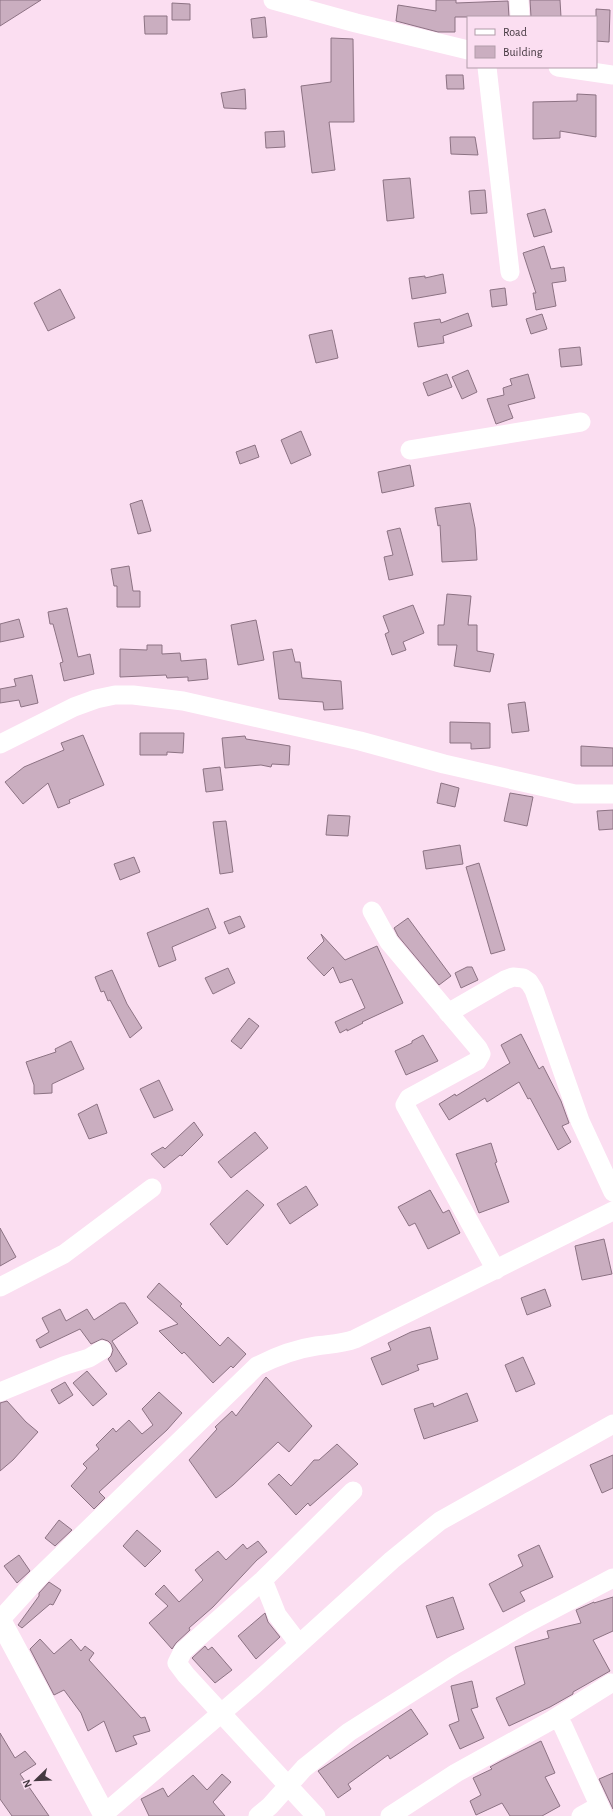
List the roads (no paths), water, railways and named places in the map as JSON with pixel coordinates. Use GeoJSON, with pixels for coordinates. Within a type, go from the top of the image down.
{"type":"FeatureCollection","features":[{"type":"Feature","properties":{"kind":"main road"},"geometry":{"type":"LineString","coordinates":[[2,1630],[104,1815]]}},
{"type":"Feature","properties":{"kind":"street"},"geometry":{"type":"LineString","coordinates":[[273,0],[356,24],[467,50]]}},
{"type":"Feature","properties":{"kind":"street"},"geometry":{"type":"LineString","coordinates":[[519,0],[520,16]]}},
{"type":"Feature","properties":{"kind":"street"},"geometry":{"type":"LineString","coordinates":[[487,68],[510,272]]}},
{"type":"Feature","properties":{"kind":"street"},"geometry":{"type":"LineString","coordinates":[[565,68],[613,75]]}},
{"type":"Feature","properties":{"kind":"street"},"geometry":{"type":"LineString","coordinates":[[410,450],[581,422]]}},
{"type":"Feature","properties":{"kind":"street"},"geometry":{"type":"LineString","coordinates":[[0,744],[89,702],[115,695],[133,695],[183,701],[360,741],[444,764],[575,794],[613,794]]}},
{"type":"Feature","properties":{"kind":"street"},"geometry":{"type":"LineString","coordinates":[[372,911],[389,942],[478,1048],[481,1054],[477,1061],[409,1098],[405,1105],[496,1270]]}},
{"type":"Feature","properties":{"kind":"street"},"geometry":{"type":"LineString","coordinates":[[448,1013],[505,980],[513,977],[523,978],[529,982],[541,1008],[580,1121],[613,1192]]}},
{"type":"Feature","properties":{"kind":"street"},"geometry":{"type":"LineString","coordinates":[[0,1287],[64,1254],[152,1188]]}},
{"type":"Feature","properties":{"kind":"street"},"geometry":{"type":"LineString","coordinates":[[2,1630],[39,1577],[257,1366],[278,1356],[315,1346],[343,1343],[355,1339],[496,1270],[613,1210]]}},
{"type":"Feature","properties":{"kind":"street"},"geometry":{"type":"LineString","coordinates":[[0,1392],[66,1365],[89,1358],[102,1350]]}},
{"type":"Feature","properties":{"kind":"street"},"geometry":{"type":"LineString","coordinates":[[104,1815],[222,1714],[392,1560],[440,1521],[613,1424]]}},
{"type":"Feature","properties":{"kind":"street"},"geometry":{"type":"LineString","coordinates":[[316,1816],[177,1663],[183,1651],[263,1580],[352,1491]]}},
{"type":"Feature","properties":{"kind":"street"},"geometry":{"type":"LineString","coordinates":[[258,1816],[270,1806],[304,1768],[349,1732],[456,1664],[529,1622],[613,1578]]}},
{"type":"Feature","properties":{"kind":"street"},"geometry":{"type":"LineString","coordinates":[[263,1580],[277,1615],[299,1644]]}},
{"type":"Feature","properties":{"kind":"street"},"geometry":{"type":"LineString","coordinates":[[390,1816],[456,1773],[552,1720],[611,1683]]}},
{"type":"Feature","properties":{"kind":"street"},"geometry":{"type":"LineString","coordinates":[[552,1720],[558,1720],[563,1726],[601,1811],[581,1816]]}}]}
